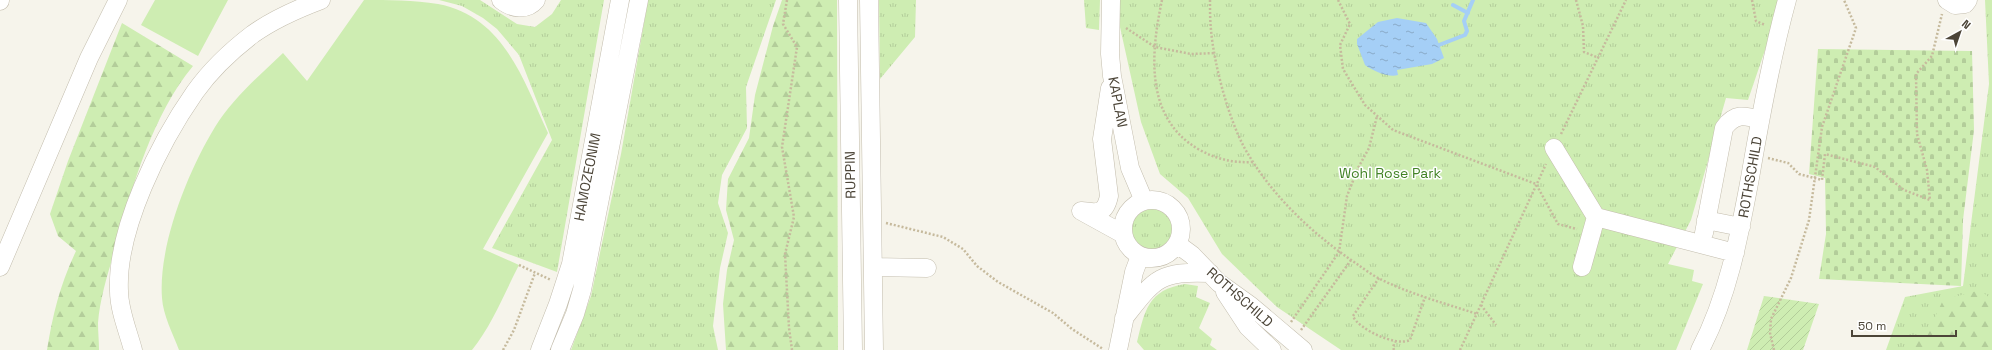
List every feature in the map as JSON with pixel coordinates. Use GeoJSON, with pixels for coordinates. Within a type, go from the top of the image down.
{"type":"FeatureCollection","features":[{"type":"Feature","properties":{"kind":"street"},"geometry":{"type":"LineString","coordinates":[[0,267],[89,58],[118,0]]}},
{"type":"Feature","properties":{"kind":"street"},"geometry":{"type":"LineString","coordinates":[[133,350],[118,292],[120,262],[132,215],[150,172],[172,130],[196,91],[224,60],[253,34],[288,13],[321,0]]}},
{"type":"Feature","properties":{"kind":"street"},"geometry":{"type":"LineString","coordinates":[[501,0],[519,8],[527,8],[536,0]]}},
{"type":"Feature","properties":{"kind":"street","name":"HAMOZEONIM"},"geometry":{"type":"LineString","coordinates":[[540,350],[565,285],[575,244],[620,0]]}},
{"type":"Feature","properties":{"kind":"street","name":"HAMOZEONIM"},"geometry":{"type":"LineString","coordinates":[[560,350],[575,314],[582,290],[639,0]]}},
{"type":"Feature","properties":{"kind":"street","name":"RUPPIN"},"geometry":{"type":"LineString","coordinates":[[848,0],[853,350]]}},
{"type":"Feature","properties":{"kind":"street","name":"RUPPIN"},"geometry":{"type":"LineString","coordinates":[[869,0],[874,350]]}},
{"type":"Feature","properties":{"kind":"street","name":"ROTHSCHILD"},"geometry":{"type":"LineString","coordinates":[[1700,350],[1710,331],[1736,253],[1760,120],[1787,0]]}},
{"type":"Feature","properties":{"kind":"street"},"geometry":{"type":"LineString","coordinates":[[1946,3],[1955,5],[1965,4],[1968,0]]}},
{"type":"Feature","properties":{"kind":"street","name":"KAPLAN"},"geometry":{"type":"LineString","coordinates":[[1111,9],[1112,76],[1130,168],[1144,201]]}},
{"type":"Feature","properties":{"kind":"street"},"geometry":{"type":"LineString","coordinates":[[1112,76],[1102,139],[1109,196],[1107,206],[1103,210],[1096,212],[1081,211],[1123,234]]}},
{"type":"Feature","properties":{"kind":"street"},"geometry":{"type":"LineString","coordinates":[[1741,227],[1705,227],[1724,128],[1730,120],[1737,117],[1746,116],[1760,120]]}},
{"type":"Feature","properties":{"kind":"street"},"geometry":{"type":"LineString","coordinates":[[1554,148],[1596,216],[1736,253]]}},
{"type":"Feature","properties":{"kind":"street"},"geometry":{"type":"LineString","coordinates":[[1144,201],[1162,202],[1175,212],[1181,228],[1177,244],[1165,256],[1157,258],[1140,256],[1129,247],[1123,234],[1123,225],[1128,214],[1137,204],[1144,201]]}},
{"type":"Feature","properties":{"kind":"street"},"geometry":{"type":"LineString","coordinates":[[1582,267],[1596,216]]}},
{"type":"Feature","properties":{"kind":"street","name":"ROTHSCHILD"},"geometry":{"type":"LineString","coordinates":[[1177,244],[1192,255],[1214,278],[1251,306],[1298,346]]}},
{"type":"Feature","properties":{"kind":"street"},"geometry":{"type":"LineString","coordinates":[[1118,350],[1134,272],[1140,256]]}},
{"type":"Feature","properties":{"kind":"street"},"geometry":{"type":"LineString","coordinates":[[873,267],[927,268]]}},
{"type":"Feature","properties":{"kind":"street"},"geometry":{"type":"LineString","coordinates":[[1124,318],[1152,285],[1162,278],[1180,272],[1214,278],[1248,327],[1272,350]]}},
{"type":"Feature","properties":{"kind":"path"},"geometry":{"type":"LineString","coordinates":[[787,0],[783,24],[796,47],[782,147],[794,217],[785,254],[789,328],[792,350]]}},
{"type":"Feature","properties":{"kind":"path"},"geometry":{"type":"LineString","coordinates":[[1162,0],[1153,68],[1157,96],[1165,114],[1176,131],[1190,144],[1217,158],[1236,163],[1254,162]]}},
{"type":"Feature","properties":{"kind":"path"},"geometry":{"type":"LineString","coordinates":[[1210,0],[1210,30],[1234,124],[1244,146],[1254,162],[1292,210],[1322,239],[1379,278],[1425,297],[1477,314]]}},
{"type":"Feature","properties":{"kind":"path"},"geometry":{"type":"LineString","coordinates":[[1338,0],[1350,24],[1340,45],[1343,69],[1365,105],[1393,130],[1536,184],[1556,221]]}},
{"type":"Feature","properties":{"kind":"path"},"geometry":{"type":"LineString","coordinates":[[1576,0],[1583,26],[1584,52],[1599,58]]}},
{"type":"Feature","properties":{"kind":"path"},"geometry":{"type":"LineString","coordinates":[[1460,350],[1536,184],[1599,58],[1626,0]]}},
{"type":"Feature","properties":{"kind":"path"},"geometry":{"type":"LineString","coordinates":[[1752,0],[1756,21],[1763,24]]}},
{"type":"Feature","properties":{"kind":"path"},"geometry":{"type":"LineString","coordinates":[[1774,350],[1770,334],[1771,319],[1791,278],[1809,220],[1822,127],[1856,28],[1844,0]]}},
{"type":"Feature","properties":{"kind":"path"},"geometry":{"type":"LineString","coordinates":[[1754,154],[1788,163],[1799,174],[1822,180],[1825,154],[1875,167],[1904,190],[1930,200],[1927,170],[1917,134],[1916,74],[1932,56],[1946,3]]}},
{"type":"Feature","properties":{"kind":"path"},"geometry":{"type":"LineString","coordinates":[[1111,9],[1155,47],[1191,54],[1215,52]]}},
{"type":"Feature","properties":{"kind":"path"},"geometry":{"type":"LineString","coordinates":[[1299,311],[1339,252],[1347,196],[1358,168],[1369,148],[1377,116]]}},
{"type":"Feature","properties":{"kind":"path"},"geometry":{"type":"LineString","coordinates":[[872,220],[943,237],[963,249],[977,266],[998,282],[1053,313],[1072,330],[1106,350]]}},
{"type":"Feature","properties":{"kind":"path"},"geometry":{"type":"LineString","coordinates":[[1298,346],[1351,260]]}},
{"type":"Feature","properties":{"kind":"path"},"geometry":{"type":"LineString","coordinates":[[518,265],[565,285]]}},
{"type":"Feature","properties":{"kind":"path"},"geometry":{"type":"LineString","coordinates":[[503,350],[514,330],[535,273]]}},
{"type":"Feature","properties":{"kind":"path"},"geometry":{"type":"LineString","coordinates":[[1379,278],[1353,316],[1358,325],[1395,342],[1406,342],[1410,340],[1425,297]]}},
{"type":"Feature","properties":{"kind":"path"},"geometry":{"type":"LineString","coordinates":[[1481,304],[1496,325]]}},
{"type":"Feature","properties":{"kind":"path"},"geometry":{"type":"LineString","coordinates":[[1394,350],[1393,347],[1395,342]]}},
{"type":"Feature","properties":{"kind":"green space"},"geometry":{"type":"Polygon","coordinates":[[[155,0],[228,0],[198,56],[141,25],[155,0]]]}},
{"type":"Feature","properties":{"kind":"green space"},"geometry":{"type":"Polygon","coordinates":[[[364,0],[392,0],[438,4],[460,11],[479,22],[495,36],[508,53],[529,92],[548,133],[483,249],[519,265],[492,320],[472,350],[179,350],[164,311],[162,298],[162,278],[170,233],[177,210],[185,187],[205,145],[222,116],[230,106],[283,53],[307,81],[364,0]]]}},
{"type":"Feature","properties":{"kind":"green space"},"geometry":{"type":"Polygon","coordinates":[[[439,0],[480,0],[517,24],[535,27],[552,14],[561,0],[604,0],[557,272],[492,248],[552,140],[519,55],[497,29],[483,18],[462,6],[439,0]]]}},
{"type":"Feature","properties":{"kind":"green space"},"geometry":{"type":"Polygon","coordinates":[[[648,0],[776,0],[746,87],[747,128],[722,175],[718,203],[728,233],[720,268],[713,326],[718,350],[571,350],[591,296],[621,154],[648,0]]]}},
{"type":"Feature","properties":{"kind":"green space"},"geometry":{"type":"Polygon","coordinates":[[[782,0],[837,0],[838,350],[726,350],[723,304],[727,270],[734,240],[726,210],[728,179],[749,138],[755,95],[773,26],[782,0]]]}},
{"type":"Feature","properties":{"kind":"green space"},"geometry":{"type":"Polygon","coordinates":[[[879,0],[916,0],[915,37],[880,79],[879,0]]]}},
{"type":"Feature","properties":{"kind":"green space"},"geometry":{"type":"Polygon","coordinates":[[[1084,0],[1100,0],[1099,30],[1086,28],[1084,0]]]}},
{"type":"Feature","properties":{"kind":"green space","name":"Wohl Rose Park"},"geometry":{"type":"Polygon","coordinates":[[[1119,0],[1782,0],[1748,100],[1726,98],[1691,220],[1668,264],[1694,270],[1692,281],[1703,284],[1676,350],[1341,350],[1277,307],[1222,254],[1188,198],[1160,174],[1141,122],[1118,18],[1119,0]]]}},
{"type":"Feature","properties":{"kind":"green space"},"geometry":{"type":"Polygon","coordinates":[[[1985,0],[1992,0],[1992,350],[1886,350],[1905,297],[1963,286],[1989,84],[1985,0]]]}},
{"type":"Feature","properties":{"kind":"green space"},"geometry":{"type":"Polygon","coordinates":[[[122,23],[193,66],[166,106],[155,128],[129,199],[108,274],[99,313],[99,350],[47,350],[58,299],[76,251],[58,236],[50,214],[68,161],[122,23]]]}},
{"type":"Feature","properties":{"kind":"green space"},"geometry":{"type":"Polygon","coordinates":[[[1818,49],[1972,51],[1974,130],[1963,220],[1961,286],[1819,279],[1826,234],[1825,178],[1809,174],[1818,49]]]}},
{"type":"Feature","properties":{"kind":"green space"},"geometry":{"type":"Polygon","coordinates":[[[1152,207],[1164,211],[1170,217],[1174,229],[1170,241],[1164,247],[1152,251],[1140,247],[1134,241],[1130,229],[1134,217],[1140,211],[1152,207]]]}},
{"type":"Feature","properties":{"kind":"green space"},"geometry":{"type":"Polygon","coordinates":[[[1185,284],[1198,286],[1196,297],[1210,303],[1199,328],[1212,339],[1210,345],[1217,350],[1144,350],[1137,342],[1146,311],[1150,303],[1163,291],[1185,284]]]}},
{"type":"Feature","properties":{"kind":"green space"},"geometry":{"type":"Polygon","coordinates":[[[1980,290],[1992,300],[1992,350],[1910,350],[1931,326],[1943,300],[1980,290]]]}},
{"type":"Feature","properties":{"kind":"green space"},"geometry":{"type":"Polygon","coordinates":[[[1764,296],[1819,304],[1803,350],[1747,350],[1764,296]]]}},
{"type":"Feature","properties":{"kind":"water"},"geometry":{"type":"Polygon","coordinates":[[[1397,18],[1426,23],[1437,39],[1444,58],[1432,64],[1397,70],[1398,75],[1394,76],[1372,70],[1365,65],[1357,44],[1357,39],[1378,22],[1397,18]]]}},
{"type":"Feature","properties":{"kind":"waterway"},"geometry":{"type":"LineString","coordinates":[[1439,45],[1465,35],[1467,31],[1464,21],[1473,0]]}},
{"type":"Feature","properties":{"kind":"waterway"},"geometry":{"type":"LineString","coordinates":[[1453,5],[1468,13]]}}]}
